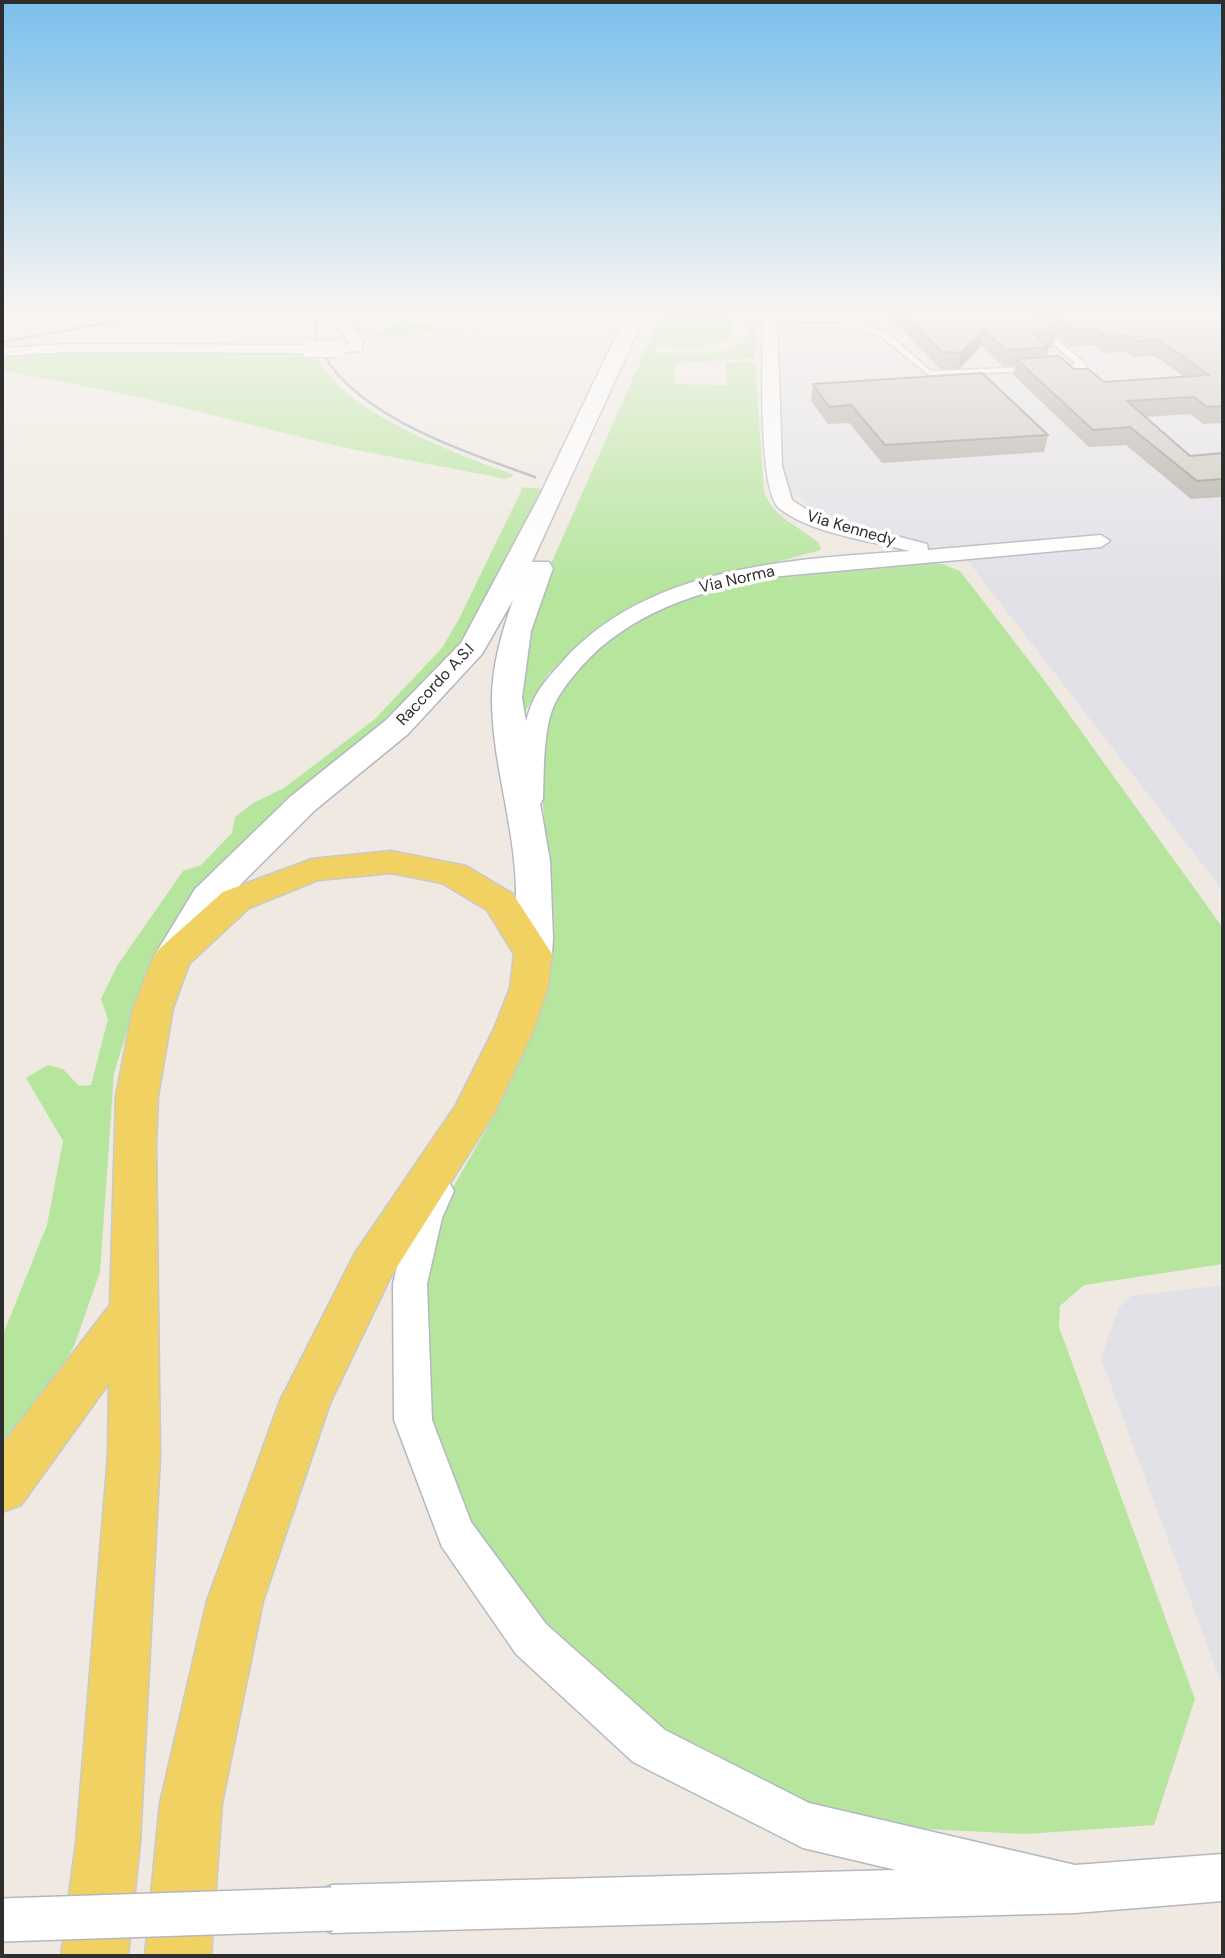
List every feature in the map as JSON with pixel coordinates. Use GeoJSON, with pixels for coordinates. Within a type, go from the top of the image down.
{"type":"FeatureCollection","features":[{"type":"Feature","properties":{"kind":"main road"},"geometry":{"type":"LineString","coordinates":[[94,1956],[108,1843],[134,1455],[137,1096],[153,1008],[172,958],[236,900],[312,870],[391,862],[453,874],[500,902],[533,954],[529,988],[522,1009],[474,1112],[372,1267],[305,1401],[235,1601],[191,1803],[178,1956]]}},
{"type":"Feature","properties":{"kind":"main road"},"geometry":{"type":"LineString","coordinates":[[2,1488],[134,1310]]}},
{"type":"Feature","properties":{"kind":"street","name":"Raccordo A.S.I"},"geometry":{"type":"LineString","coordinates":[[172,958],[208,897],[302,804],[397,727],[472,648],[488,623],[594,404]]}},
{"type":"Feature","properties":{"kind":"street"},"geometry":{"type":"LineString","coordinates":[[533,954],[536,904],[529,829],[510,735],[507,696],[513,648],[524,604],[615,404]]}},
{"type":"Feature","properties":{"kind":"street","name":"Via Kennedy"},"geometry":{"type":"LineString","coordinates":[[772,404],[773,466],[784,503],[809,519],[943,554]]}},
{"type":"Feature","properties":{"kind":"street"},"geometry":{"type":"LineString","coordinates":[[809,519],[840,535],[849,547],[828,563]]}},
{"type":"Feature","properties":{"kind":"street","name":"Via Norma"},"geometry":{"type":"LineString","coordinates":[[529,829],[534,729],[552,688],[584,649],[638,613],[688,591],[743,575],[828,563],[1101,541]]}},
{"type":"Feature","properties":{"kind":"street"},"geometry":{"type":"LineString","coordinates":[[474,1112],[425,1218],[410,1284],[413,1420],[456,1534],[531,1639],[649,1746],[803,1825],[1075,1889]]}},
{"type":"Feature","properties":{"kind":"street"},"geometry":{"type":"LineString","coordinates":[[2,1920],[1075,1889],[1223,1878]]}},
{"type":"Feature","properties":{"kind":"shaded area"},"geometry":{"type":"Polygon","coordinates":[[[782,404],[1223,404],[1223,891],[967,560],[809,519],[805,501],[788,490],[788,482],[773,466],[782,404]]]}},
{"type":"Feature","properties":{"kind":"shaded area"},"geometry":{"type":"Polygon","coordinates":[[[1223,1285],[1223,1688],[1101,1359],[1118,1309],[1131,1296],[1223,1285]]]}},
{"type":"Feature","properties":{"kind":"green space"},"geometry":{"type":"Polygon","coordinates":[[[169,404],[363,404],[433,443],[514,475],[506,479],[341,447],[169,404]]]}},
{"type":"Feature","properties":{"kind":"green space"},"geometry":{"type":"Polygon","coordinates":[[[622,404],[758,404],[764,492],[774,509],[819,543],[821,550],[676,589],[627,610],[585,638],[548,674],[518,723],[530,611],[622,404]]]}},
{"type":"Feature","properties":{"kind":"green space"},"geometry":{"type":"Polygon","coordinates":[[[523,487],[543,489],[480,621],[439,677],[319,781],[134,1009],[114,1073],[100,1272],[74,1346],[31,1424],[2,1461],[2,1337],[47,1225],[63,1141],[26,1078],[48,1065],[63,1069],[79,1086],[91,1085],[108,1019],[101,999],[117,966],[183,871],[201,865],[232,833],[235,817],[253,803],[284,788],[375,719],[442,648],[459,619],[523,487]]]}},
{"type":"Feature","properties":{"kind":"green space"},"geometry":{"type":"Polygon","coordinates":[[[932,563],[960,571],[1047,684],[1223,928],[1223,1264],[1084,1285],[1060,1306],[1059,1327],[1195,1699],[1154,1825],[1026,1834],[905,1828],[794,1799],[621,1709],[497,1581],[421,1415],[416,1278],[448,1196],[495,1114],[540,1009],[551,886],[537,746],[545,713],[585,658],[628,626],[666,607],[734,585],[770,578],[932,563]]]}},
{"type":"Feature","properties":{"kind":"building"},"geometry":{"type":"Polygon","coordinates":[[[827,404],[1015,404],[1048,435],[885,445],[851,405],[829,407],[827,404]]]}},
{"type":"Feature","properties":{"kind":"building"},"geometry":{"type":"Polygon","coordinates":[[[1065,404],[1131,404],[1190,456],[1223,453],[1223,479],[1197,481],[1130,427],[1093,430],[1065,404]]]}},
{"type":"Feature","properties":{"kind":"building"},"geometry":{"type":"Polygon","coordinates":[[[1204,404],[1223,404],[1223,406],[1207,407],[1204,404]]]}},
{"type":"Feature","properties":{"kind":"railway"},"geometry":{"type":"LineString","coordinates":[[374,404],[445,443],[535,477]]}}]}
